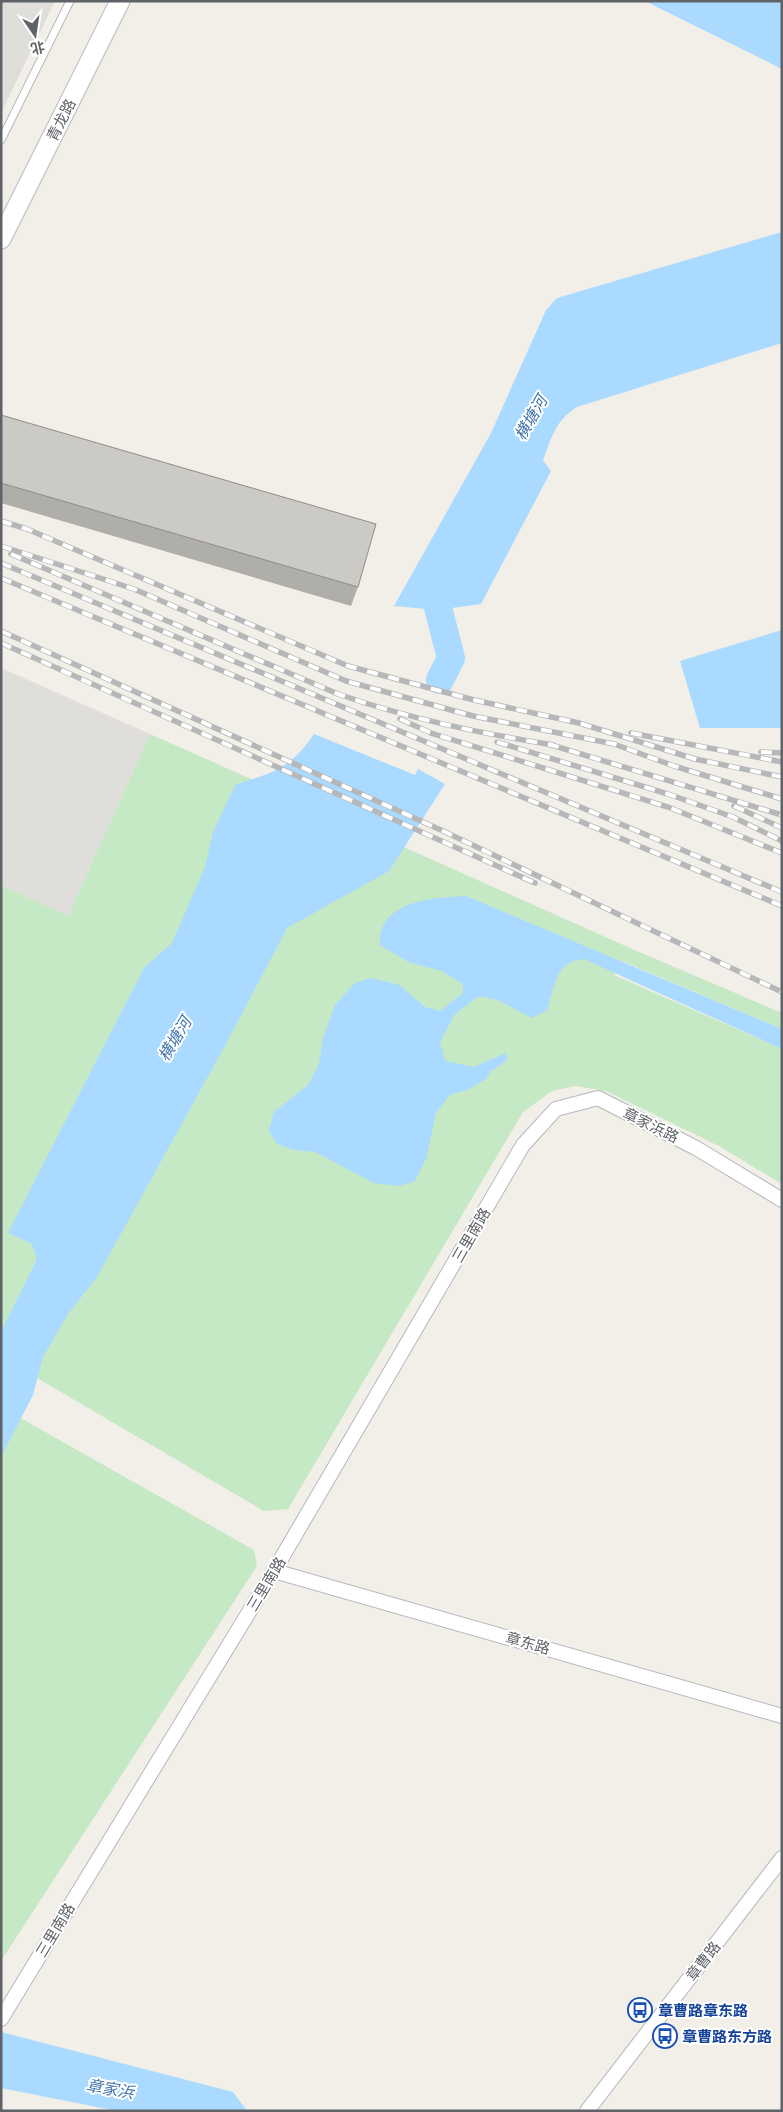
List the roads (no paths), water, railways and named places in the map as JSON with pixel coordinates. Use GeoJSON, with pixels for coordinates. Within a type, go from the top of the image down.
{"type":"FeatureCollection","features":[{"type":"Feature","properties":{"kind":"main road","name":"青龙路"},"geometry":{"type":"LineString","coordinates":[[1,239],[120,1]]}},
{"type":"Feature","properties":{"kind":"street","name":"章家浜路"},"geometry":{"type":"LineString","coordinates":[[523,1145],[556,1109],[598,1098],[696,1148],[782,1200]]}},
{"type":"Feature","properties":{"kind":"street","name":"三里南路"},"geometry":{"type":"LineString","coordinates":[[1,2019],[274,1571],[523,1145]]}},
{"type":"Feature","properties":{"kind":"street","name":"章东路"},"geometry":{"type":"LineString","coordinates":[[274,1571],[782,1716]]}},
{"type":"Feature","properties":{"kind":"street","name":"章曹路"},"geometry":{"type":"LineString","coordinates":[[587,2111],[782,1858]]}},
{"type":"Feature","properties":{"kind":"lane"},"geometry":{"type":"LineString","coordinates":[[1,140],[70,1]]}},
{"type":"Feature","properties":{"kind":"water"},"geometry":{"type":"Polygon","coordinates":[[[645,1],[782,1],[782,69],[645,1]]]}},
{"type":"Feature","properties":{"kind":"water"},"geometry":{"type":"Polygon","coordinates":[[[782,232],[782,343],[577,407],[564,418],[555,430],[543,460],[551,471],[481,604],[437,610],[394,606],[491,433],[546,310],[557,298],[782,232]]]}},
{"type":"Feature","properties":{"kind":"water"},"geometry":{"type":"Polygon","coordinates":[[[782,630],[782,728],[700,728],[680,661],[782,630]]]}},
{"type":"Feature","properties":{"kind":"water"},"geometry":{"type":"Polygon","coordinates":[[[314,734],[415,775],[418,769],[445,784],[389,871],[287,928],[227,1042],[97,1277],[68,1314],[43,1357],[33,1395],[1,1457],[1,1332],[37,1259],[32,1244],[8,1233],[144,968],[172,943],[205,867],[213,832],[236,784],[260,777],[280,768],[298,754],[314,734]]]}},
{"type":"Feature","properties":{"kind":"water"},"geometry":{"type":"Polygon","coordinates":[[[466,896],[782,1029],[782,1049],[584,959],[567,964],[558,976],[547,1010],[532,1018],[498,1000],[479,996],[455,1014],[440,1042],[445,1061],[474,1067],[506,1053],[507,1060],[491,1071],[486,1079],[469,1089],[450,1095],[436,1113],[426,1159],[415,1181],[399,1186],[374,1183],[315,1152],[294,1150],[277,1144],[269,1131],[274,1112],[308,1085],[319,1064],[323,1038],[335,1005],[355,983],[371,978],[399,985],[425,1007],[440,1011],[463,993],[463,984],[442,971],[408,962],[380,945],[382,930],[388,919],[398,910],[410,904],[438,898],[466,896]]]}},
{"type":"Feature","properties":{"kind":"water","name":"章家浜"},"geometry":{"type":"Polygon","coordinates":[[[1,2032],[233,2092],[247,2111],[117,2111],[1,2088],[1,2032]]]}},
{"type":"Feature","properties":{"kind":"waterway","name":"横塘河"},"geometry":{"type":"LineString","coordinates":[[440,576],[433,588],[451,658],[440,680]]}},
{"type":"Feature","properties":{"kind":"railway"},"geometry":{"type":"LineString","coordinates":[[1,521],[27,529],[348,666],[474,700],[579,723],[695,759],[782,777]]}},
{"type":"Feature","properties":{"kind":"railway"},"geometry":{"type":"LineString","coordinates":[[1,546],[134,589],[346,681],[473,716],[614,744],[674,766],[782,799]]}},
{"type":"Feature","properties":{"kind":"railway"},"geometry":{"type":"LineString","coordinates":[[11,554],[338,694],[392,711],[445,724],[553,745]]}},
{"type":"Feature","properties":{"kind":"railway"},"geometry":{"type":"LineString","coordinates":[[1,563],[782,892]]}},
{"type":"Feature","properties":{"kind":"railway"},"geometry":{"type":"LineString","coordinates":[[1,578],[782,906]]}},
{"type":"Feature","properties":{"kind":"railway"},"geometry":{"type":"LineString","coordinates":[[1,631],[443,831],[782,992]]}},
{"type":"Feature","properties":{"kind":"railway"},"geometry":{"type":"LineString","coordinates":[[1,643],[535,883]]}},
{"type":"Feature","properties":{"kind":"railway"},"geometry":{"type":"LineString","coordinates":[[400,719],[431,733],[668,807],[782,853]]}},
{"type":"Feature","properties":{"kind":"railway"},"geometry":{"type":"LineString","coordinates":[[631,733],[782,762]]}},
{"type":"Feature","properties":{"kind":"railway"},"geometry":{"type":"LineString","coordinates":[[497,742],[668,794],[733,817],[782,841]]}},
{"type":"Feature","properties":{"kind":"railway"},"geometry":{"type":"LineString","coordinates":[[548,744],[782,815]]}},
{"type":"Feature","properties":{"kind":"railway"},"geometry":{"type":"LineString","coordinates":[[761,752],[782,753]]}},
{"type":"Feature","properties":{"kind":"railway"},"geometry":{"type":"LineString","coordinates":[[734,806],[782,828]]}},
{"type":"Feature","properties":{"kind":"place","name":"章曹路章东路"},"geometry":{"type":"Point","coordinates":[640,2010]}},
{"type":"Feature","properties":{"kind":"place","name":"章曹路东方路"},"geometry":{"type":"Point","coordinates":[665,2036]}}]}
